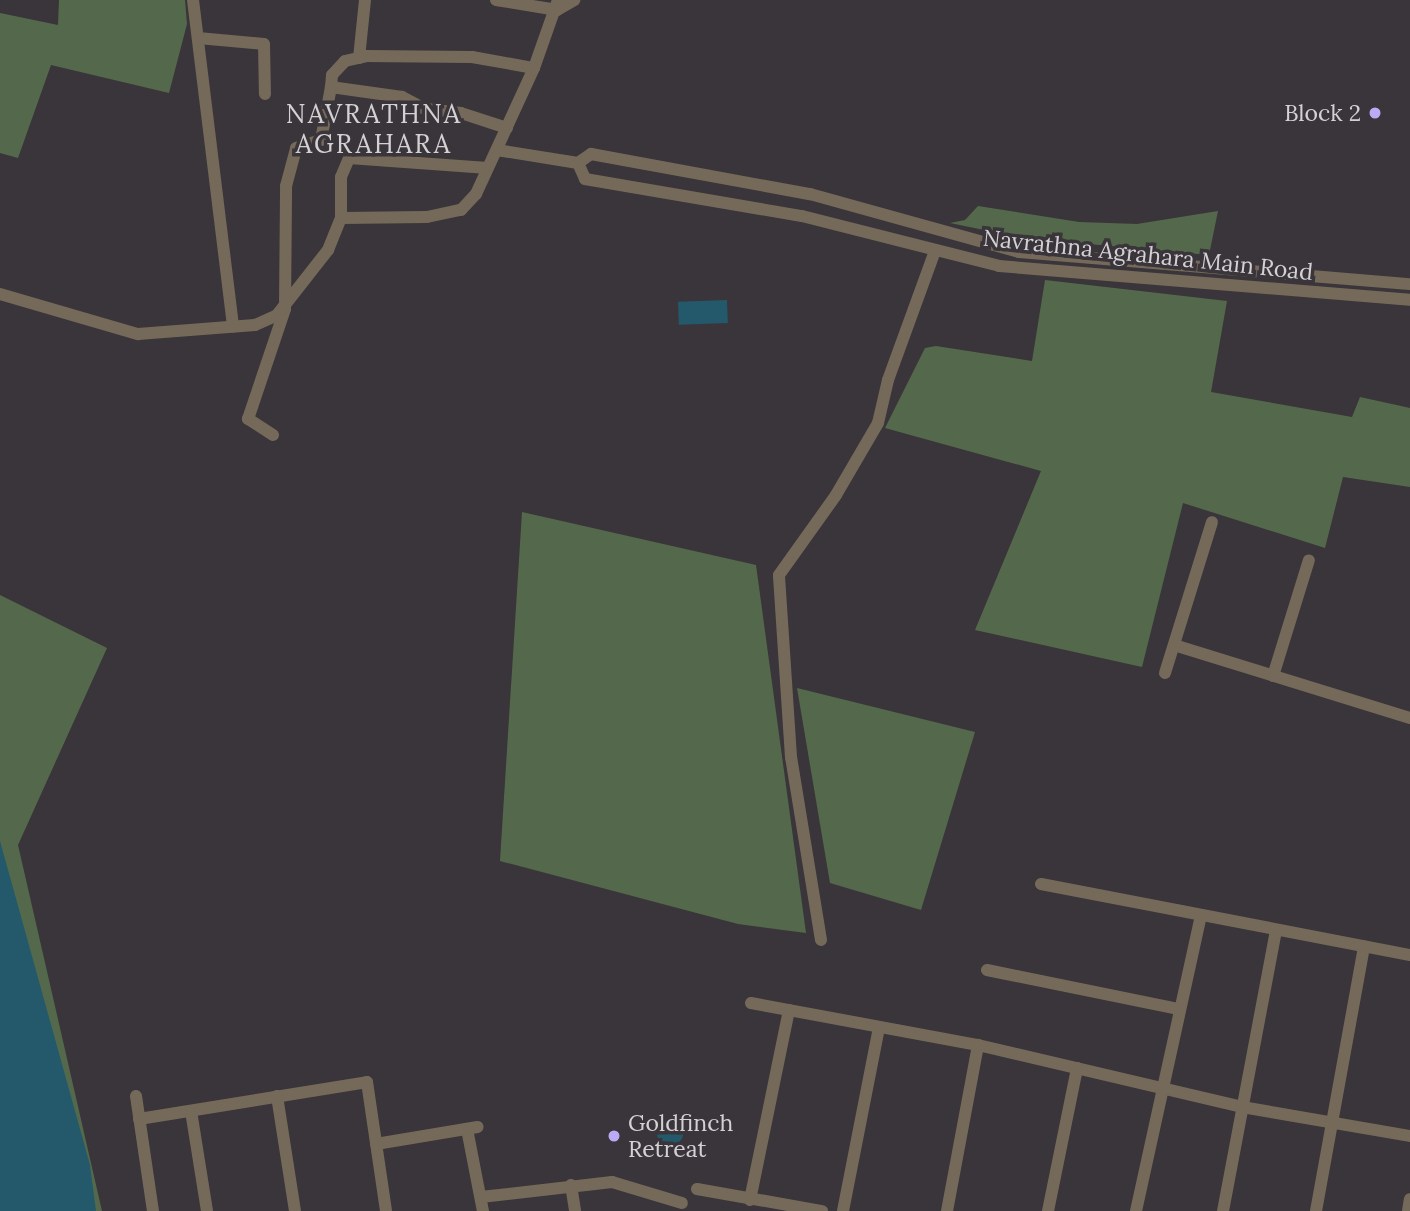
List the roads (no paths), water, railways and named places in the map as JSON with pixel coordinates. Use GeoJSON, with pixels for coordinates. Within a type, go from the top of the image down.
{"type":"FeatureCollection","features":[{"type":"Feature","properties":{"kind":"street"},"geometry":{"type":"LineString","coordinates":[[193,0],[233,327]]}},
{"type":"Feature","properties":{"kind":"street"},"geometry":{"type":"LineString","coordinates":[[359,58],[365,0]]}},
{"type":"Feature","properties":{"kind":"street"},"geometry":{"type":"LineString","coordinates":[[496,0],[558,5],[574,0]]}},
{"type":"Feature","properties":{"kind":"street"},"geometry":{"type":"LineString","coordinates":[[341,218],[427,217],[461,210],[476,194],[498,150],[558,5]]}},
{"type":"Feature","properties":{"kind":"street"},"geometry":{"type":"LineString","coordinates":[[198,38],[264,44],[265,94]]}},
{"type":"Feature","properties":{"kind":"street"},"geometry":{"type":"LineString","coordinates":[[285,309],[286,186],[296,148],[320,141],[337,66],[359,58],[472,57],[534,68]]}},
{"type":"Feature","properties":{"kind":"street"},"geometry":{"type":"LineString","coordinates":[[331,87],[402,97],[423,108],[461,113],[507,128]]}},
{"type":"Feature","properties":{"kind":"street"},"geometry":{"type":"LineString","coordinates":[[498,150],[578,163]]}},
{"type":"Feature","properties":{"kind":"street","name":"Navrathna Agrahara Main Road"},"geometry":{"type":"LineString","coordinates":[[1410,284],[1019,252],[810,194],[591,154],[578,163],[585,178],[802,216],[999,266],[1410,300]]}},
{"type":"Feature","properties":{"kind":"street"},"geometry":{"type":"LineString","coordinates":[[273,435],[248,419],[285,309],[328,250],[341,218],[341,177],[349,158],[488,168]]}},
{"type":"Feature","properties":{"kind":"street"},"geometry":{"type":"LineString","coordinates":[[802,216],[810,194]]}},
{"type":"Feature","properties":{"kind":"street"},"geometry":{"type":"LineString","coordinates":[[821,940],[792,757],[779,575],[836,495],[878,423],[888,380],[935,251]]}},
{"type":"Feature","properties":{"kind":"street"},"geometry":{"type":"LineString","coordinates":[[0,294],[138,334],[255,325],[285,309]]}},
{"type":"Feature","properties":{"kind":"street"},"geometry":{"type":"LineString","coordinates":[[1165,673],[1212,522]]}},
{"type":"Feature","properties":{"kind":"street"},"geometry":{"type":"LineString","coordinates":[[1273,676],[1309,560]]}},
{"type":"Feature","properties":{"kind":"street"},"geometry":{"type":"LineString","coordinates":[[1174,645],[1410,718]]}},
{"type":"Feature","properties":{"kind":"street"},"geometry":{"type":"LineString","coordinates":[[1041,884],[1410,955]]}},
{"type":"Feature","properties":{"kind":"street"},"geometry":{"type":"LineString","coordinates":[[1136,1211],[1201,915]]}},
{"type":"Feature","properties":{"kind":"street"},"geometry":{"type":"LineString","coordinates":[[1223,1211],[1276,929]]}},
{"type":"Feature","properties":{"kind":"street"},"geometry":{"type":"LineString","coordinates":[[1315,1211],[1364,946]]}},
{"type":"Feature","properties":{"kind":"street"},"geometry":{"type":"LineString","coordinates":[[987,970],[1179,1009]]}},
{"type":"Feature","properties":{"kind":"street"},"geometry":{"type":"LineString","coordinates":[[751,1003],[978,1045],[1242,1107],[1410,1136]]}},
{"type":"Feature","properties":{"kind":"street"},"geometry":{"type":"LineString","coordinates":[[750,1200],[789,1010]]}},
{"type":"Feature","properties":{"kind":"street"},"geometry":{"type":"LineString","coordinates":[[843,1211],[879,1027]]}},
{"type":"Feature","properties":{"kind":"street"},"geometry":{"type":"LineString","coordinates":[[947,1211],[978,1045]]}},
{"type":"Feature","properties":{"kind":"street"},"geometry":{"type":"LineString","coordinates":[[1048,1211],[1077,1068]]}},
{"type":"Feature","properties":{"kind":"street"},"geometry":{"type":"LineString","coordinates":[[139,1119],[367,1082],[386,1211]]}},
{"type":"Feature","properties":{"kind":"street"},"geometry":{"type":"LineString","coordinates":[[136,1096],[153,1211]]}},
{"type":"Feature","properties":{"kind":"street"},"geometry":{"type":"LineString","coordinates":[[277,1096],[295,1211]]}},
{"type":"Feature","properties":{"kind":"street"},"geometry":{"type":"LineString","coordinates":[[191,1111],[207,1211]]}},
{"type":"Feature","properties":{"kind":"street"},"geometry":{"type":"LineString","coordinates":[[376,1144],[472,1128],[484,1211]]}},
{"type":"Feature","properties":{"kind":"street"},"geometry":{"type":"LineString","coordinates":[[481,1197],[612,1182],[682,1203]]}},
{"type":"Feature","properties":{"kind":"street"},"geometry":{"type":"LineString","coordinates":[[570,1185],[575,1211]]}},
{"type":"Feature","properties":{"kind":"street"},"geometry":{"type":"LineString","coordinates":[[697,1189],[822,1211]]}},
{"type":"Feature","properties":{"kind":"street"},"geometry":{"type":"LineString","coordinates":[[1408,1211],[1410,1199]]}},
{"type":"Feature","properties":{"kind":"water"},"geometry":{"type":"Polygon","coordinates":[[[727,300],[728,323],[679,325],[678,302],[727,300]]]}},
{"type":"Feature","properties":{"kind":"water"},"geometry":{"type":"Polygon","coordinates":[[[0,841],[90,1165],[96,1211],[0,1211],[0,841]]]}},
{"type":"Feature","properties":{"kind":"water"},"geometry":{"type":"Polygon","coordinates":[[[670,1120],[679,1124],[683,1133],[679,1142],[670,1146],[661,1142],[657,1133],[661,1124],[670,1120]]]}},
{"type":"Feature","properties":{"kind":"place","name":"Block 2"},"geometry":{"type":"Point","coordinates":[1375,113]}},
{"type":"Feature","properties":{"kind":"place","name":"Goldfinch Retreat"},"geometry":{"type":"Point","coordinates":[614,1136]}},
{"type":"Feature","properties":{"kind":"district","name":"NAVRATHNA AGRAHARA"},"geometry":{"type":"Point","coordinates":[374,129]}}]}
